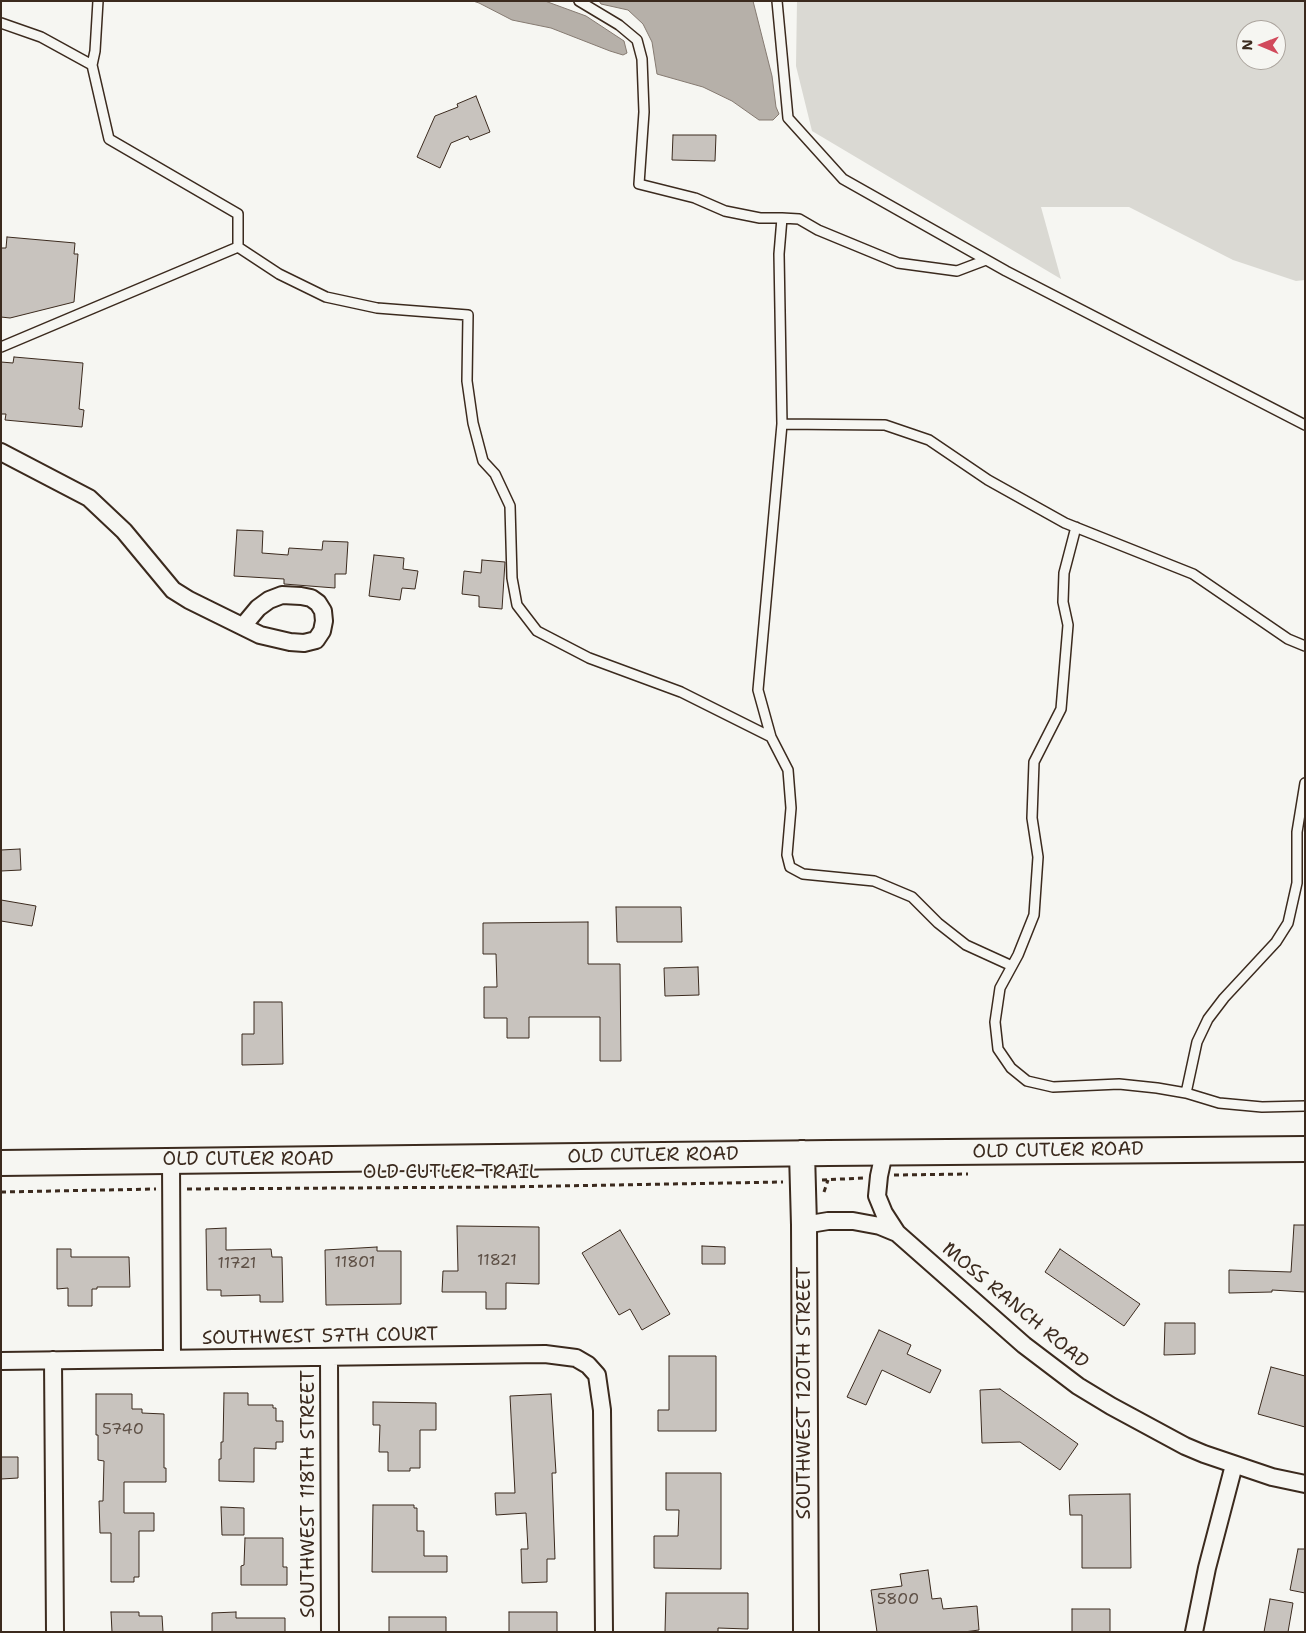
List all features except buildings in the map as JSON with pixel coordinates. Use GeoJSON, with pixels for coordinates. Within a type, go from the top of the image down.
{"type":"FeatureCollection","features":[{"type":"Feature","properties":{"kind":"main road","name":"OLD CUTLER ROAD"},"geometry":{"type":"LineString","coordinates":[[1,1163],[1305,1149]]}},
{"type":"Feature","properties":{"kind":"main road","name":"SOUTHWEST 120TH STREET"},"geometry":{"type":"LineString","coordinates":[[802,1153],[806,1632]]}},
{"type":"Feature","properties":{"kind":"street"},"geometry":{"type":"LineString","coordinates":[[1,452],[89,498],[124,531],[173,590],[189,600],[260,635],[290,642],[304,643],[316,640],[322,631],[324,621],[318,603],[310,598],[282,595],[269,600],[258,608],[243,626]]}},
{"type":"Feature","properties":{"kind":"street","name":"MOSS RANCH ROAD"},"geometry":{"type":"LineString","coordinates":[[884,1153],[879,1176],[878,1196],[884,1213],[897,1233],[1024,1345],[1078,1386],[1185,1446],[1234,1465],[1272,1477],[1305,1484]]}},
{"type":"Feature","properties":{"kind":"street"},"geometry":{"type":"LineString","coordinates":[[171,1160],[172,1359]]}},
{"type":"Feature","properties":{"kind":"street","name":"MOSS RANCH ROAD"},"geometry":{"type":"LineString","coordinates":[[804,1225],[828,1221],[853,1222],[872,1224],[897,1233]]}},
{"type":"Feature","properties":{"kind":"street","name":"SOUTHWEST 57TH COURT"},"geometry":{"type":"LineString","coordinates":[[1,1361],[560,1355],[576,1358],[588,1365],[597,1375],[602,1410],[604,1632]]}},
{"type":"Feature","properties":{"kind":"street","name":"SOUTHWEST 118TH STREET"},"geometry":{"type":"LineString","coordinates":[[329,1357],[330,1632]]}},
{"type":"Feature","properties":{"kind":"street"},"geometry":{"type":"LineString","coordinates":[[53,1360],[55,1632]]}},
{"type":"Feature","properties":{"kind":"street"},"geometry":{"type":"LineString","coordinates":[[1194,1632],[1207,1568],[1234,1465]]}},
{"type":"Feature","properties":{"kind":"lane"},"geometry":{"type":"LineString","coordinates":[[98,1],[92,65],[109,139],[238,214],[238,248]]}},
{"type":"Feature","properties":{"kind":"lane"},"geometry":{"type":"LineString","coordinates":[[579,1],[618,24],[637,40],[642,59],[644,112],[639,184],[695,198],[725,211],[760,218],[799,219],[818,230],[898,263],[957,271],[986,260]]}},
{"type":"Feature","properties":{"kind":"lane"},"geometry":{"type":"LineString","coordinates":[[777,1],[788,118],[843,179],[986,260],[1305,425]]}},
{"type":"Feature","properties":{"kind":"lane"},"geometry":{"type":"LineString","coordinates":[[1,23],[41,37],[92,65]]}},
{"type":"Feature","properties":{"kind":"lane"},"geometry":{"type":"LineString","coordinates":[[782,218],[779,254],[782,424],[758,690],[771,737],[788,770],[791,808],[787,855],[790,867],[803,874],[874,881],[912,897],[938,923],[966,945],[1012,966]]}},
{"type":"Feature","properties":{"kind":"lane"},"geometry":{"type":"LineString","coordinates":[[1,347],[238,248]]}},
{"type":"Feature","properties":{"kind":"lane"},"geometry":{"type":"LineString","coordinates":[[238,248],[279,274],[326,297],[377,308],[468,315],[468,381],[473,423],[483,461],[495,474],[510,506],[512,578],[517,605],[538,631],[546,636],[589,658],[681,692],[771,737]]}},
{"type":"Feature","properties":{"kind":"lane"},"geometry":{"type":"LineString","coordinates":[[782,424],[885,426],[929,440],[988,480],[1064,523],[1193,574],[1288,639],[1305,646]]}},
{"type":"Feature","properties":{"kind":"lane"},"geometry":{"type":"LineString","coordinates":[[1076,527],[1064,573],[1063,602],[1068,625],[1061,709],[1034,762],[1032,818],[1038,857],[1034,915],[1012,966],[1000,988],[994,1022],[998,1049],[1011,1068],[1027,1081],[1053,1087],[1119,1084],[1186,1094],[1219,1103],[1253,1106],[1305,1106]]}},
{"type":"Feature","properties":{"kind":"lane"},"geometry":{"type":"LineString","coordinates":[[1186,1094],[1197,1042],[1208,1019],[1224,998],[1276,942],[1288,923],[1297,884],[1298,832],[1305,783]]}},
{"type":"Feature","properties":{"kind":"path"},"geometry":{"type":"LineString","coordinates":[[818,1180],[853,1178]]}},
{"type":"Feature","properties":{"kind":"path","name":"OLD CUTLER TRAIL"},"geometry":{"type":"LineString","coordinates":[[183,1189],[492,1187],[780,1182]]}},
{"type":"Feature","properties":{"kind":"path"},"geometry":{"type":"LineString","coordinates":[[1,1192],[152,1189]]}},
{"type":"Feature","properties":{"kind":"shaded area"},"geometry":{"type":"Polygon","coordinates":[[[473,1],[545,1],[586,16],[624,41],[627,53],[623,55],[610,51],[551,28],[512,20],[473,1]]]}},
{"type":"Feature","properties":{"kind":"shaded area"},"geometry":{"type":"Polygon","coordinates":[[[599,1],[753,1],[772,76],[776,107],[779,114],[773,120],[759,120],[732,101],[703,87],[657,74],[652,42],[643,24],[628,10],[601,4],[599,1]]]}},
{"type":"Feature","properties":{"kind":"shaded area"},"geometry":{"type":"Polygon","coordinates":[[[797,1],[1305,1],[1305,280],[1296,281],[1233,260],[1129,207],[1041,207],[1061,279],[812,131],[796,66],[797,1]]]}}]}
